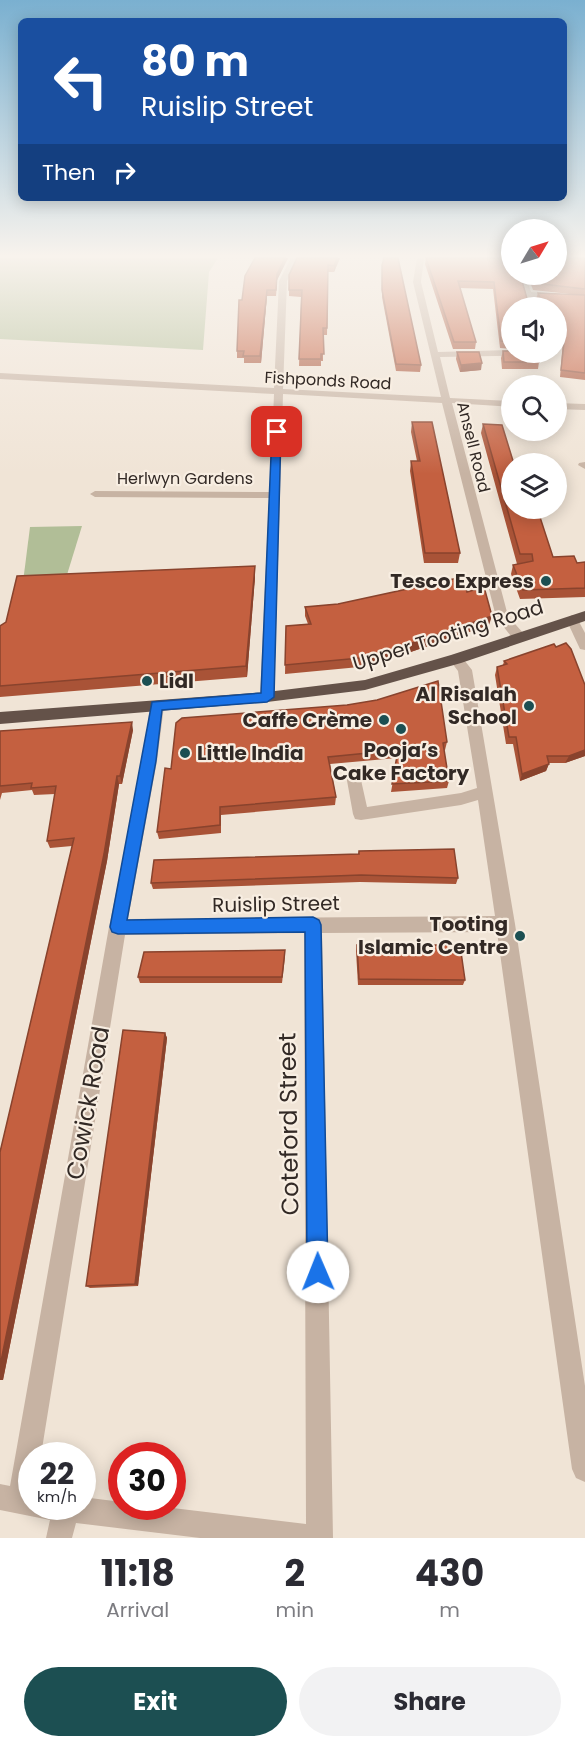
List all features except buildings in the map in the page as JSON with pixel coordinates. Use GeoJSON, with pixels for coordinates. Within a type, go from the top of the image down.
{"type":"FeatureCollection","features":[{"type":"Feature","properties":{"kind":"highway","name":"Upper Tooting Road"},"geometry":{"type":"LineString","coordinates":[[0,718],[267,697],[365,685],[456,659],[578,617]]}},
{"type":"Feature","properties":{"kind":"street"},"geometry":{"type":"LineString","coordinates":[[267,697],[281,330]]}},
{"type":"Feature","properties":{"kind":"street","name":"Ansell Road"},"geometry":{"type":"LineString","coordinates":[[429,330],[500,612],[519,637]]}},
{"type":"Feature","properties":{"kind":"street"},"geometry":{"type":"LineString","coordinates":[[435,355],[501,353]]}},
{"type":"Feature","properties":{"kind":"street","name":"Fishponds Road"},"geometry":{"type":"LineString","coordinates":[[0,376],[501,403]]}},
{"type":"Feature","properties":{"kind":"street"},"geometry":{"type":"LineString","coordinates":[[567,406],[585,407]]}},
{"type":"Feature","properties":{"kind":"street","name":"Herlwyn Gardens"},"geometry":{"type":"LineString","coordinates":[[96,494],[275,495]]}},
{"type":"Feature","properties":{"kind":"street"},"geometry":{"type":"LineString","coordinates":[[578,617],[585,646]]}},
{"type":"Feature","properties":{"kind":"street"},"geometry":{"type":"LineString","coordinates":[[456,659],[465,670],[506,924],[585,1469]]}},
{"type":"Feature","properties":{"kind":"street","name":"Cowick Road"},"geometry":{"type":"LineString","coordinates":[[41,1442],[118,927],[150,761],[157,706]]}},
{"type":"Feature","properties":{"kind":"street"},"geometry":{"type":"LineString","coordinates":[[354,775],[361,814],[461,799],[483,792]]}},
{"type":"Feature","properties":{"kind":"street","name":"Ruislip Street"},"geometry":{"type":"LineString","coordinates":[[118,927],[506,924]]}},
{"type":"Feature","properties":{"kind":"street","name":"Coteford Street"},"geometry":{"type":"LineString","coordinates":[[313,925],[320,1538]]}},
{"type":"Feature","properties":{"kind":"street"},"geometry":{"type":"LineString","coordinates":[[96,1512],[310,1538]]}},
{"type":"Feature","properties":{"kind":"street","name":"Cowick Road"},"geometry":{"type":"LineString","coordinates":[[45,1520],[59,1538]]}},
{"type":"Feature","properties":{"kind":"green space"},"geometry":{"type":"Polygon","coordinates":[[[0,330],[205,330],[203,350],[0,339],[0,330]]]}},
{"type":"Feature","properties":{"kind":"green space"},"geometry":{"type":"Polygon","coordinates":[[[82,526],[66,578],[23,582],[30,527],[82,526]]]}},
{"type":"Feature","properties":{"kind":"place","name":"Tesco Express"},"geometry":{"type":"Point","coordinates":[546,581]}},
{"type":"Feature","properties":{"kind":"place","name":"Lidl"},"geometry":{"type":"Point","coordinates":[147,681]}},
{"type":"Feature","properties":{"kind":"place","name":"Al Risalah School"},"geometry":{"type":"Point","coordinates":[529,706]}},
{"type":"Feature","properties":{"kind":"place","name":"Caffe Crème"},"geometry":{"type":"Point","coordinates":[384,720]}},
{"type":"Feature","properties":{"kind":"place","name":"Pooja’s Cake Factory"},"geometry":{"type":"Point","coordinates":[401,729]}},
{"type":"Feature","properties":{"kind":"place","name":"Little India"},"geometry":{"type":"Point","coordinates":[185,753]}},
{"type":"Feature","properties":{"kind":"place","name":"Tooting Islamic Centre"},"geometry":{"type":"Point","coordinates":[520,936]}},
{"type":"Feature","properties":{"kind":"route"},"geometry":{"type":"LineString","coordinates":[[277,432],[267,697],[157,706],[150,761],[118,927],[313,925],[318,1272]]}}]}
